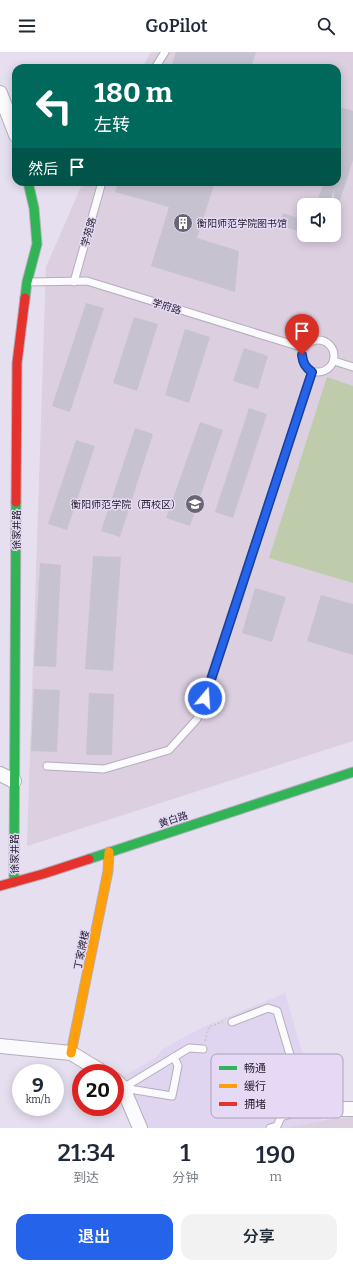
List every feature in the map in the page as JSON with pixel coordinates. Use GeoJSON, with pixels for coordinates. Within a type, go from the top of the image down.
{"type":"FeatureCollection","features":[{"type":"Feature","properties":{"kind":"street"},"geometry":{"type":"LineString","coordinates":[[0,93],[12,124]]}},
{"type":"Feature","properties":{"kind":"street","name":"徐家井路"},"geometry":{"type":"LineString","coordinates":[[14,882],[17,363],[27,282],[38,244],[34,208],[29,186]]}},
{"type":"Feature","properties":{"kind":"street","name":"黄白路"},"geometry":{"type":"LineString","coordinates":[[0,886],[353,772]]}},
{"type":"Feature","properties":{"kind":"street"},"geometry":{"type":"LineString","coordinates":[[0,774],[14,781]]}},
{"type":"Feature","properties":{"kind":"street","name":"丁家牌楼"},"geometry":{"type":"LineString","coordinates":[[71,1053],[108,871],[109,852]]}},
{"type":"Feature","properties":{"kind":"street"},"geometry":{"type":"LineString","coordinates":[[0,1046],[71,1053],[89,1064]]}},
{"type":"Feature","properties":{"kind":"street"},"geometry":{"type":"LineString","coordinates":[[124,1094],[140,1128]]}},
{"type":"Feature","properties":{"kind":"lane"},"geometry":{"type":"LineString","coordinates":[[158,64],[166,52]]}},
{"type":"Feature","properties":{"kind":"lane","name":"学苑路"},"geometry":{"type":"LineString","coordinates":[[74,282],[101,186]]}},
{"type":"Feature","properties":{"kind":"lane","name":"学府路"},"geometry":{"type":"LineString","coordinates":[[27,282],[87,281],[304,348]]}},
{"type":"Feature","properties":{"kind":"lane"},"geometry":{"type":"LineString","coordinates":[[316,340],[323,341],[329,344],[332,349],[334,361],[332,366],[323,372],[312,372],[306,368],[303,362],[302,355],[304,348],[309,343],[316,340]]}},
{"type":"Feature","properties":{"kind":"lane"},"geometry":{"type":"LineString","coordinates":[[334,361],[353,367]]}},
{"type":"Feature","properties":{"kind":"lane"},"geometry":{"type":"LineString","coordinates":[[47,766],[104,769],[170,750],[197,719],[312,372]]}},
{"type":"Feature","properties":{"kind":"lane"},"geometry":{"type":"LineString","coordinates":[[232,1022],[268,1008],[278,1011],[290,1054]]}},
{"type":"Feature","properties":{"kind":"lane"},"geometry":{"type":"LineString","coordinates":[[124,1082],[189,1048],[204,1049]]}},
{"type":"Feature","properties":{"kind":"lane"},"geometry":{"type":"LineString","coordinates":[[124,1085],[172,1096],[178,1066],[174,1057]]}},
{"type":"Feature","properties":{"kind":"lane"},"geometry":{"type":"LineString","coordinates":[[270,1128],[277,1126],[281,1118]]}},
{"type":"Feature","properties":{"kind":"path"},"geometry":{"type":"LineString","coordinates":[[204,1049],[209,1027],[220,1022],[232,1022]]}},
{"type":"Feature","properties":{"kind":"shaded area","name":"衡阳师范学院（西校区）"},"geometry":{"type":"Polygon","coordinates":[[[151,52],[353,52],[353,741],[27,846],[46,267],[81,186],[341,186],[341,64],[144,64],[151,52]]]}},
{"type":"Feature","properties":{"kind":"shaded area"},"geometry":{"type":"Polygon","coordinates":[[[285,993],[303,1054],[211,1054],[211,1118],[321,1118],[322,1121],[285,1128],[149,1128],[136,1097],[124,1076],[154,1059],[163,1049],[203,1027],[285,993]]]}},
{"type":"Feature","properties":{"kind":"shaded area"},"geometry":{"type":"Polygon","coordinates":[[[353,1117],[353,1128],[285,1128],[331,1119],[353,1117]]]}},
{"type":"Feature","properties":{"kind":"green space"},"geometry":{"type":"Polygon","coordinates":[[[327,377],[353,386],[353,583],[269,558],[327,377]]]}},
{"type":"Feature","properties":{"kind":"building"},"geometry":{"type":"Polygon","coordinates":[[[176,52],[256,52],[252,64],[172,64],[176,52]]]}},
{"type":"Feature","properties":{"kind":"building"},"geometry":{"type":"Polygon","coordinates":[[[341,107],[353,111],[353,160],[341,198],[334,198],[334,189],[331,198],[318,198],[323,186],[341,186],[341,107]]]}},
{"type":"Feature","properties":{"kind":"building","name":"衡阳师范学院图书馆"},"geometry":{"type":"Polygon","coordinates":[[[117,186],[214,186],[197,238],[239,251],[235,292],[151,266],[169,207],[115,192],[117,186]]]}},
{"type":"Feature","properties":{"kind":"building"},"geometry":{"type":"Polygon","coordinates":[[[283,213],[297,218],[297,231],[279,225],[283,213]]]}},
{"type":"Feature","properties":{"kind":"building"},"geometry":{"type":"Polygon","coordinates":[[[86,303],[104,308],[70,412],[52,406],[86,303]]]}},
{"type":"Feature","properties":{"kind":"building"},"geometry":{"type":"Polygon","coordinates":[[[134,317],[158,324],[137,391],[113,383],[134,317]]]}},
{"type":"Feature","properties":{"kind":"building"},"geometry":{"type":"Polygon","coordinates":[[[185,329],[210,337],[189,403],[165,395],[185,329]]]}},
{"type":"Feature","properties":{"kind":"building"},"geometry":{"type":"Polygon","coordinates":[[[244,348],[268,356],[258,389],[233,381],[244,348]]]}},
{"type":"Feature","properties":{"kind":"building"},"geometry":{"type":"Polygon","coordinates":[[[249,408],[267,414],[233,518],[215,512],[249,408]]]}},
{"type":"Feature","properties":{"kind":"building"},"geometry":{"type":"Polygon","coordinates":[[[200,422],[223,430],[190,526],[166,518],[200,422]]]}},
{"type":"Feature","properties":{"kind":"building"},"geometry":{"type":"Polygon","coordinates":[[[135,428],[153,434],[120,537],[101,531],[135,428]]]}},
{"type":"Feature","properties":{"kind":"building"},"geometry":{"type":"Polygon","coordinates":[[[76,440],[95,446],[67,530],[48,524],[76,440]]]}},
{"type":"Feature","properties":{"kind":"building"},"geometry":{"type":"Polygon","coordinates":[[[93,556],[121,557],[113,671],[85,669],[93,556]]]}},
{"type":"Feature","properties":{"kind":"building"},"geometry":{"type":"Polygon","coordinates":[[[40,563],[61,565],[56,667],[34,666],[40,563]]]}},
{"type":"Feature","properties":{"kind":"building"},"geometry":{"type":"Polygon","coordinates":[[[255,588],[286,597],[272,642],[242,633],[255,588]]]}},
{"type":"Feature","properties":{"kind":"building"},"geometry":{"type":"Polygon","coordinates":[[[321,595],[353,604],[353,655],[307,641],[321,595]]]}},
{"type":"Feature","properties":{"kind":"building"},"geometry":{"type":"Polygon","coordinates":[[[34,689],[60,690],[57,752],[31,751],[34,689]]]}},
{"type":"Feature","properties":{"kind":"building"},"geometry":{"type":"Polygon","coordinates":[[[89,693],[114,694],[112,755],[86,755],[89,693]]]}},
{"type":"Feature","properties":{"kind":"traffic: fast"},"geometry":{"type":"LineString","coordinates":[[25,298],[27,282],[37,244],[34,208],[29,186]]}},
{"type":"Feature","properties":{"kind":"traffic: fast"},"geometry":{"type":"LineString","coordinates":[[14,882],[16,502]]}},
{"type":"Feature","properties":{"kind":"traffic: fast"},"geometry":{"type":"LineString","coordinates":[[89,859],[353,772]]}},
{"type":"Feature","properties":{"kind":"traffic: slow"},"geometry":{"type":"LineString","coordinates":[[71,1053],[108,871],[109,852]]}},
{"type":"Feature","properties":{"kind":"traffic: jam"},"geometry":{"type":"LineString","coordinates":[[16,502],[17,363],[25,298]]}},
{"type":"Feature","properties":{"kind":"traffic: jam"},"geometry":{"type":"LineString","coordinates":[[0,886],[89,859]]}},
{"type":"Feature","properties":{"kind":"place","name":"衡阳师范学院图书馆"},"geometry":{"type":"Point","coordinates":[183,223]}},
{"type":"Feature","properties":{"kind":"place","name":"衡阳师范学院（西校区）"},"geometry":{"type":"Point","coordinates":[195,504]}},
{"type":"Feature","properties":{"kind":"route"},"geometry":{"type":"LineString","coordinates":[[205,698],[312,372],[306,368],[302,355]]}}]}
